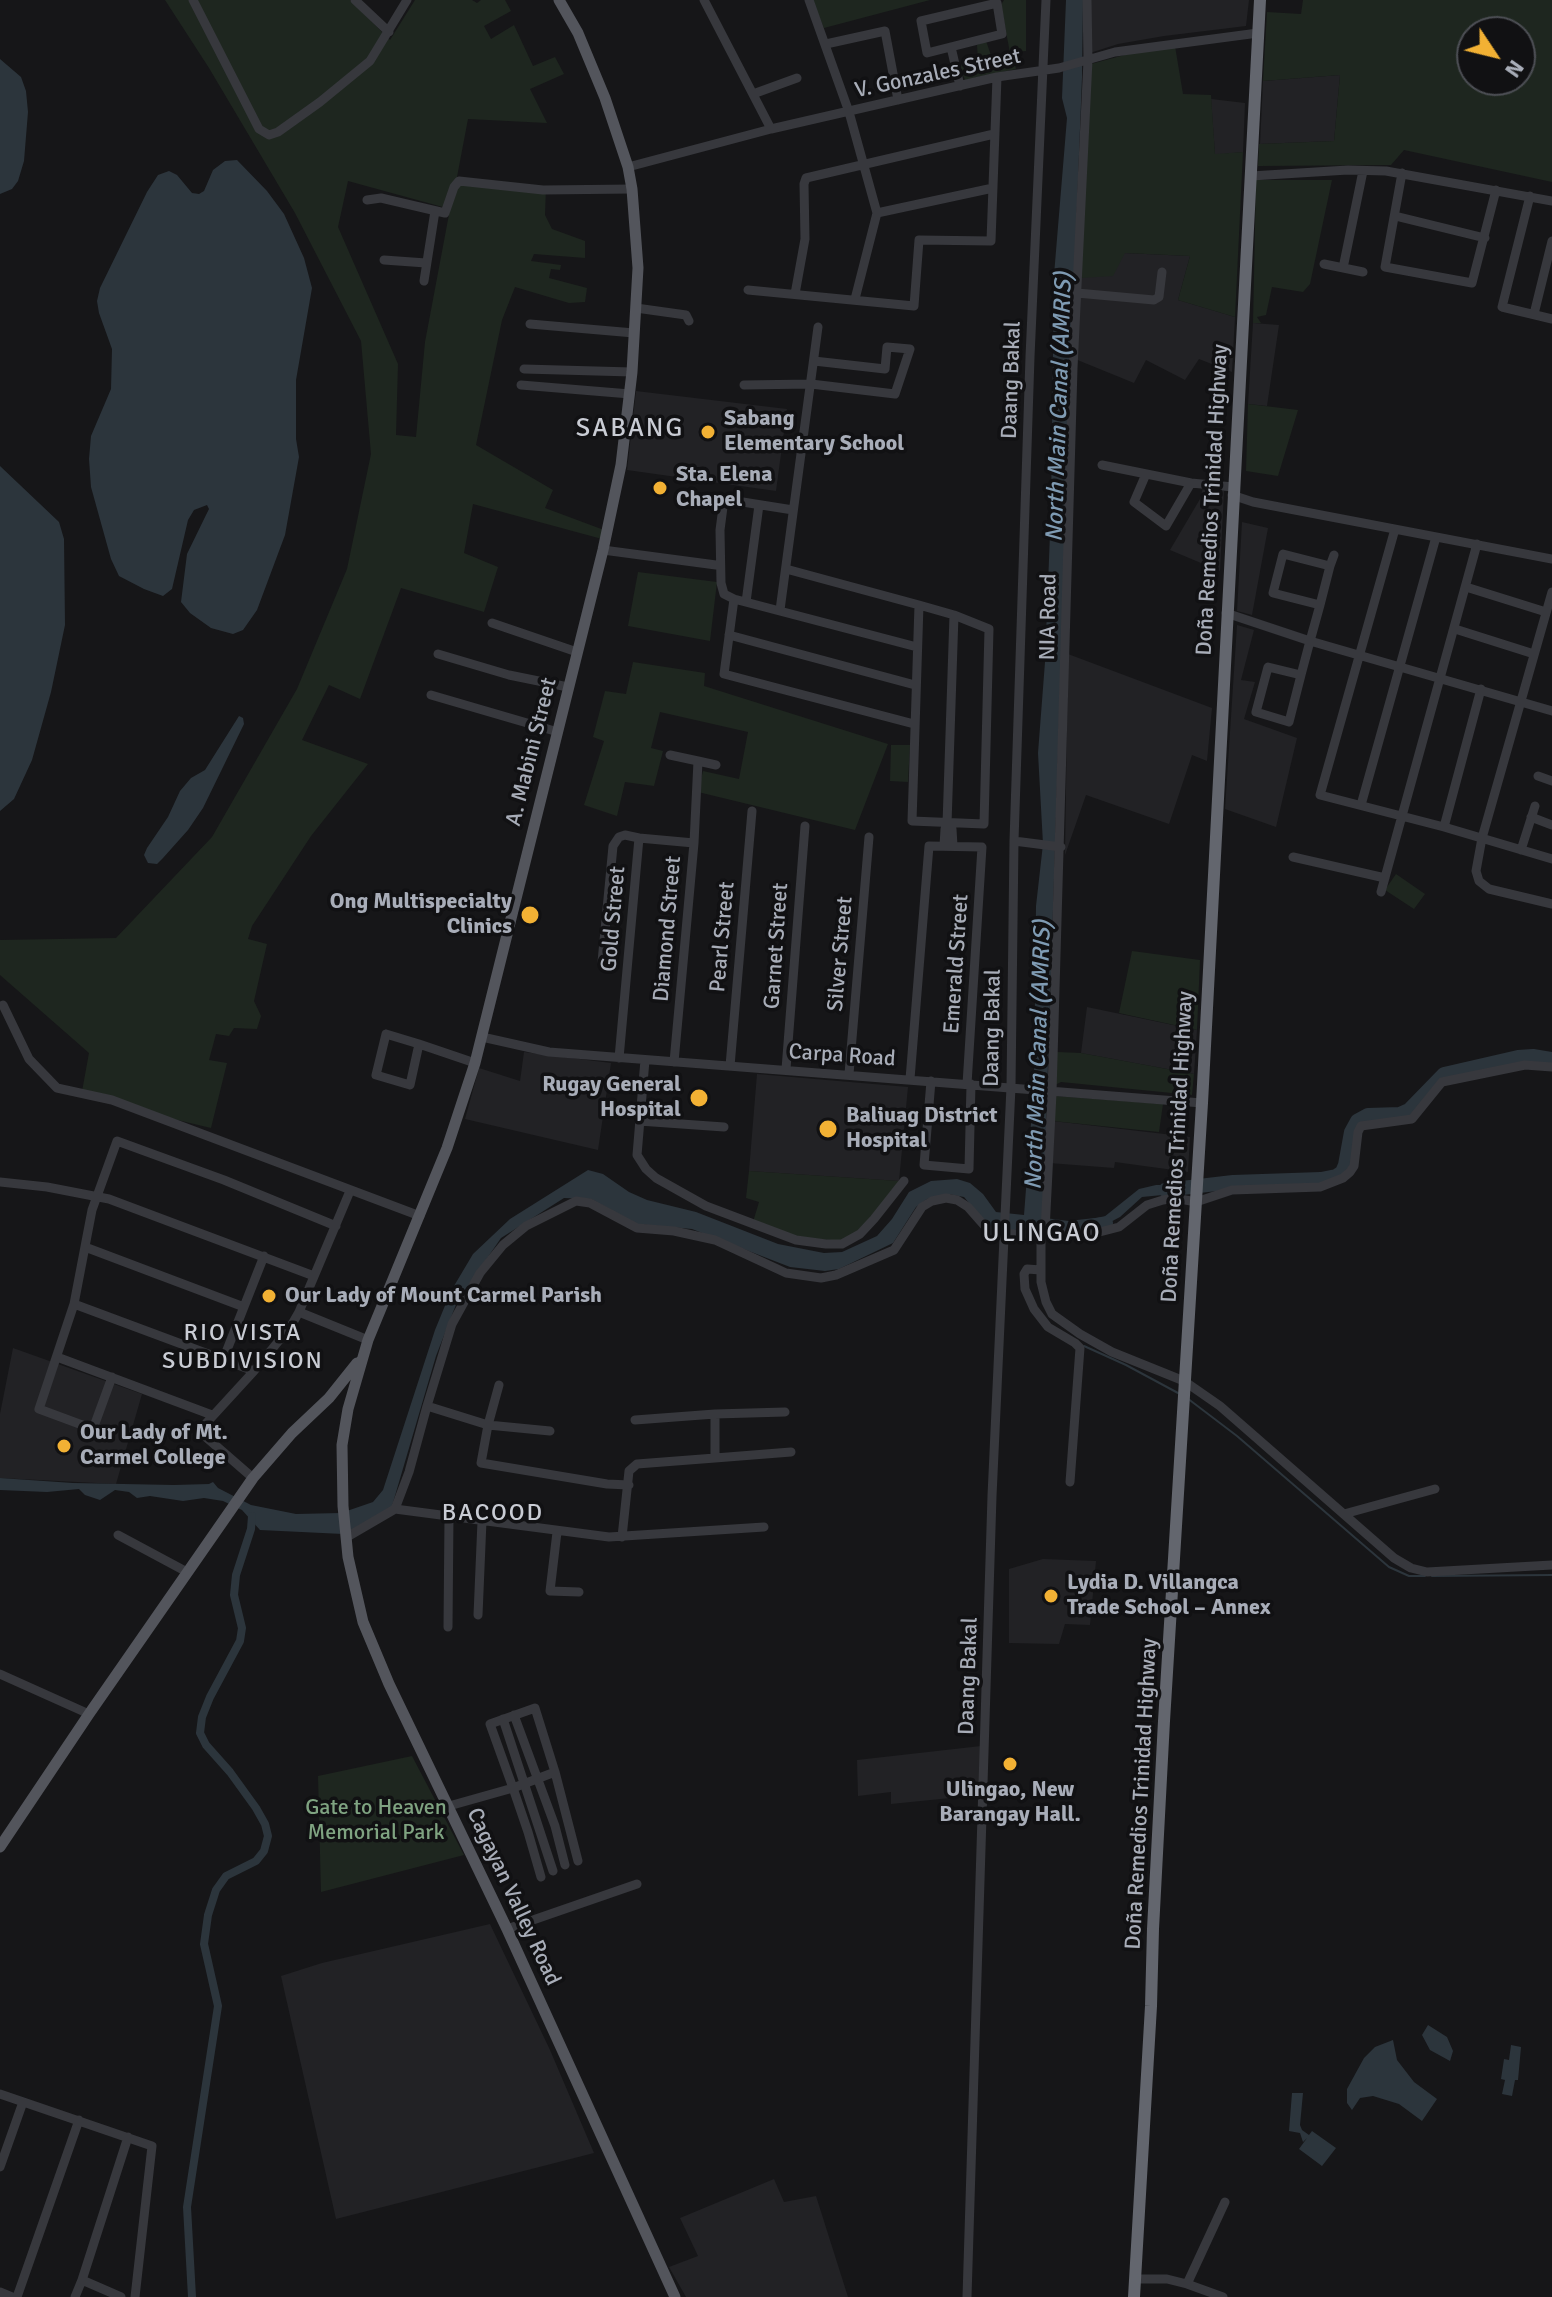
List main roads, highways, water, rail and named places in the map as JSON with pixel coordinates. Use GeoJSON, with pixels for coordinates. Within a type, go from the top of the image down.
{"type":"FeatureCollection","features":[{"type":"Feature","properties":{"kind":"highway","name":"Doña Remedios Trinidad Highway"},"geometry":{"type":"LineString","coordinates":[[1134,2297],[1202,1103],[1260,0]]}},
{"type":"Feature","properties":{"kind":"main road","name":"A. Mabini Street"},"geometry":{"type":"LineString","coordinates":[[343,1506],[342,1445],[348,1409],[368,1340],[454,1128],[475,1063],[603,550],[621,465],[636,308],[637,244],[632,189],[628,167],[592,65],[559,0]]}},
{"type":"Feature","properties":{"kind":"main road"},"geometry":{"type":"LineString","coordinates":[[0,1847],[252,1480],[292,1433],[329,1398],[364,1353]]}},
{"type":"Feature","properties":{"kind":"main road"},"geometry":{"type":"LineString","coordinates":[[329,1398],[339,1393],[345,1395],[348,1409]]}},
{"type":"Feature","properties":{"kind":"main road","name":"Cagayan Valley Road"},"geometry":{"type":"LineString","coordinates":[[343,1506],[348,1557],[363,1622],[389,1684],[507,1929],[675,2297]]}},
{"type":"Feature","properties":{"kind":"water","name":"North Main Canal (AMRIS)"},"geometry":{"type":"Polygon","coordinates":[[[1066,0],[1083,0],[1082,77],[1043,1220],[1050,1223],[1104,1217],[1139,1189],[1156,1185],[1183,1185],[1183,1193],[1142,1197],[1120,1217],[1103,1226],[1043,1226],[1007,1231],[990,1228],[964,1197],[948,1194],[927,1199],[916,1207],[893,1243],[839,1269],[825,1271],[790,1267],[692,1229],[637,1224],[591,1199],[564,1198],[501,1238],[457,1302],[436,1356],[392,1506],[383,1516],[343,1534],[260,1530],[242,1510],[223,1501],[204,1498],[183,1501],[150,1496],[137,1498],[129,1492],[115,1490],[100,1500],[85,1495],[79,1489],[47,1492],[0,1490],[0,1478],[174,1485],[213,1482],[218,1488],[251,1505],[296,1514],[341,1513],[373,1502],[383,1490],[435,1330],[451,1291],[473,1254],[510,1219],[588,1170],[603,1174],[647,1200],[696,1212],[778,1244],[824,1253],[842,1252],[877,1236],[909,1192],[931,1181],[957,1179],[970,1183],[996,1212],[1024,1215],[1034,1084],[1036,906],[1043,844],[1038,753],[1051,508],[1054,275],[1067,118],[1062,98],[1066,0]]]}},
{"type":"Feature","properties":{"kind":"water"},"geometry":{"type":"Polygon","coordinates":[[[0,59],[21,77],[28,112],[24,161],[18,181],[12,189],[0,194],[0,59]]]}},
{"type":"Feature","properties":{"kind":"water"},"geometry":{"type":"Polygon","coordinates":[[[237,160],[284,214],[304,258],[312,288],[296,380],[299,457],[285,535],[257,610],[243,630],[233,634],[211,628],[190,613],[181,602],[187,554],[209,509],[207,505],[194,510],[188,520],[172,589],[163,596],[144,589],[119,576],[111,559],[91,487],[89,459],[91,436],[111,389],[112,349],[97,301],[100,288],[147,192],[158,175],[169,171],[177,175],[192,193],[199,194],[204,191],[213,170],[225,161],[237,160]]]}},
{"type":"Feature","properties":{"kind":"water"},"geometry":{"type":"Polygon","coordinates":[[[0,466],[59,522],[64,539],[65,625],[32,760],[14,799],[0,811],[0,466]]]}},
{"type":"Feature","properties":{"kind":"water"},"geometry":{"type":"Polygon","coordinates":[[[239,716],[244,724],[203,808],[157,864],[148,863],[144,855],[147,848],[168,817],[180,791],[191,778],[205,770],[239,716]]]}},
{"type":"Feature","properties":{"kind":"water"},"geometry":{"type":"Polygon","coordinates":[[[1428,2025],[1447,2037],[1453,2051],[1450,2061],[1430,2050],[1422,2035],[1428,2025]]]}},
{"type":"Feature","properties":{"kind":"water"},"geometry":{"type":"Polygon","coordinates":[[[1393,2040],[1397,2060],[1414,2082],[1437,2099],[1422,2121],[1399,2104],[1373,2096],[1360,2098],[1352,2110],[1347,2103],[1347,2089],[1364,2058],[1375,2047],[1393,2040]]]}},
{"type":"Feature","properties":{"kind":"water"},"geometry":{"type":"Polygon","coordinates":[[[1511,2045],[1521,2047],[1518,2080],[1515,2080],[1512,2096],[1502,2094],[1505,2080],[1501,2079],[1504,2059],[1509,2060],[1511,2045]]]}},
{"type":"Feature","properties":{"kind":"water"},"geometry":{"type":"Polygon","coordinates":[[[1292,2093],[1303,2093],[1302,2130],[1309,2135],[1312,2131],[1336,2148],[1322,2166],[1299,2149],[1307,2138],[1303,2142],[1300,2133],[1289,2131],[1292,2093]]]}},
{"type":"Feature","properties":{"kind":"waterway"},"geometry":{"type":"LineString","coordinates":[[1165,1190],[1233,1182],[1336,1176],[1345,1165],[1351,1132],[1357,1121],[1368,1115],[1400,1114],[1409,1110],[1444,1074],[1518,1057],[1552,1059]]}},
{"type":"Feature","properties":{"kind":"waterway"},"geometry":{"type":"LineString","coordinates":[[1044,1225],[1076,1229],[1106,1223]]}},
{"type":"Feature","properties":{"kind":"waterway"},"geometry":{"type":"LineString","coordinates":[[1084,1346],[1178,1393]]}},
{"type":"Feature","properties":{"kind":"waterway"},"geometry":{"type":"LineString","coordinates":[[1187,1398],[1237,1436],[1389,1567],[1409,1576],[1425,1576]]}},
{"type":"Feature","properties":{"kind":"waterway","name":"North Main Canal (AMRIS)"},"geometry":{"type":"LineString","coordinates":[[192,2297],[187,2207],[218,2006],[204,1944],[208,1915],[216,1890],[226,1876],[256,1861],[264,1851],[268,1836],[256,1808],[200,1733],[210,1697],[240,1641],[242,1628],[234,1595],[236,1575],[251,1529],[252,1516]]}},
{"type":"Feature","properties":{"kind":"waterway"},"geometry":{"type":"LineString","coordinates":[[1432,1576],[1552,1575]]}},
{"type":"Feature","properties":{"kind":"place","name":"Sabang Elementary School"},"geometry":{"type":"Point","coordinates":[708,432]}},
{"type":"Feature","properties":{"kind":"place","name":"Sta. Elena Chapel"},"geometry":{"type":"Point","coordinates":[660,488]}},
{"type":"Feature","properties":{"kind":"place","name":"Ong Multispecialty Clinics"},"geometry":{"type":"Point","coordinates":[530,915]}},
{"type":"Feature","properties":{"kind":"place","name":"Rugay General Hospital"},"geometry":{"type":"Point","coordinates":[699,1098]}},
{"type":"Feature","properties":{"kind":"place","name":"Baliuag District Hospital"},"geometry":{"type":"Point","coordinates":[828,1129]}},
{"type":"Feature","properties":{"kind":"place","name":"Our Lady of Mount Carmel Parish"},"geometry":{"type":"Point","coordinates":[269,1296]}},
{"type":"Feature","properties":{"kind":"place","name":"Our Lady of Mt. Carmel College"},"geometry":{"type":"Point","coordinates":[64,1446]}},
{"type":"Feature","properties":{"kind":"place","name":"Lydia D. Villangca Trade School – Annex"},"geometry":{"type":"Point","coordinates":[1051,1596]}},
{"type":"Feature","properties":{"kind":"place","name":"Ulingao, New Barangay Hall."},"geometry":{"type":"Point","coordinates":[1010,1764]}},
{"type":"Feature","properties":{"kind":"district","name":"SABANG"},"geometry":{"type":"Point","coordinates":[630,429]}},
{"type":"Feature","properties":{"kind":"district","name":"ULINGAO"},"geometry":{"type":"Point","coordinates":[1042,1234]}},
{"type":"Feature","properties":{"kind":"district","name":"RIO VISTA SUBDIVISION"},"geometry":{"type":"Point","coordinates":[243,1348]}},
{"type":"Feature","properties":{"kind":"district","name":"BACOOD"},"geometry":{"type":"Point","coordinates":[493,1514]}},
{"type":"Feature","properties":{"kind":"park label","name":"Gate to Heaven Memorial Park"},"geometry":{"type":"Point","coordinates":[376,1820]}}]}
